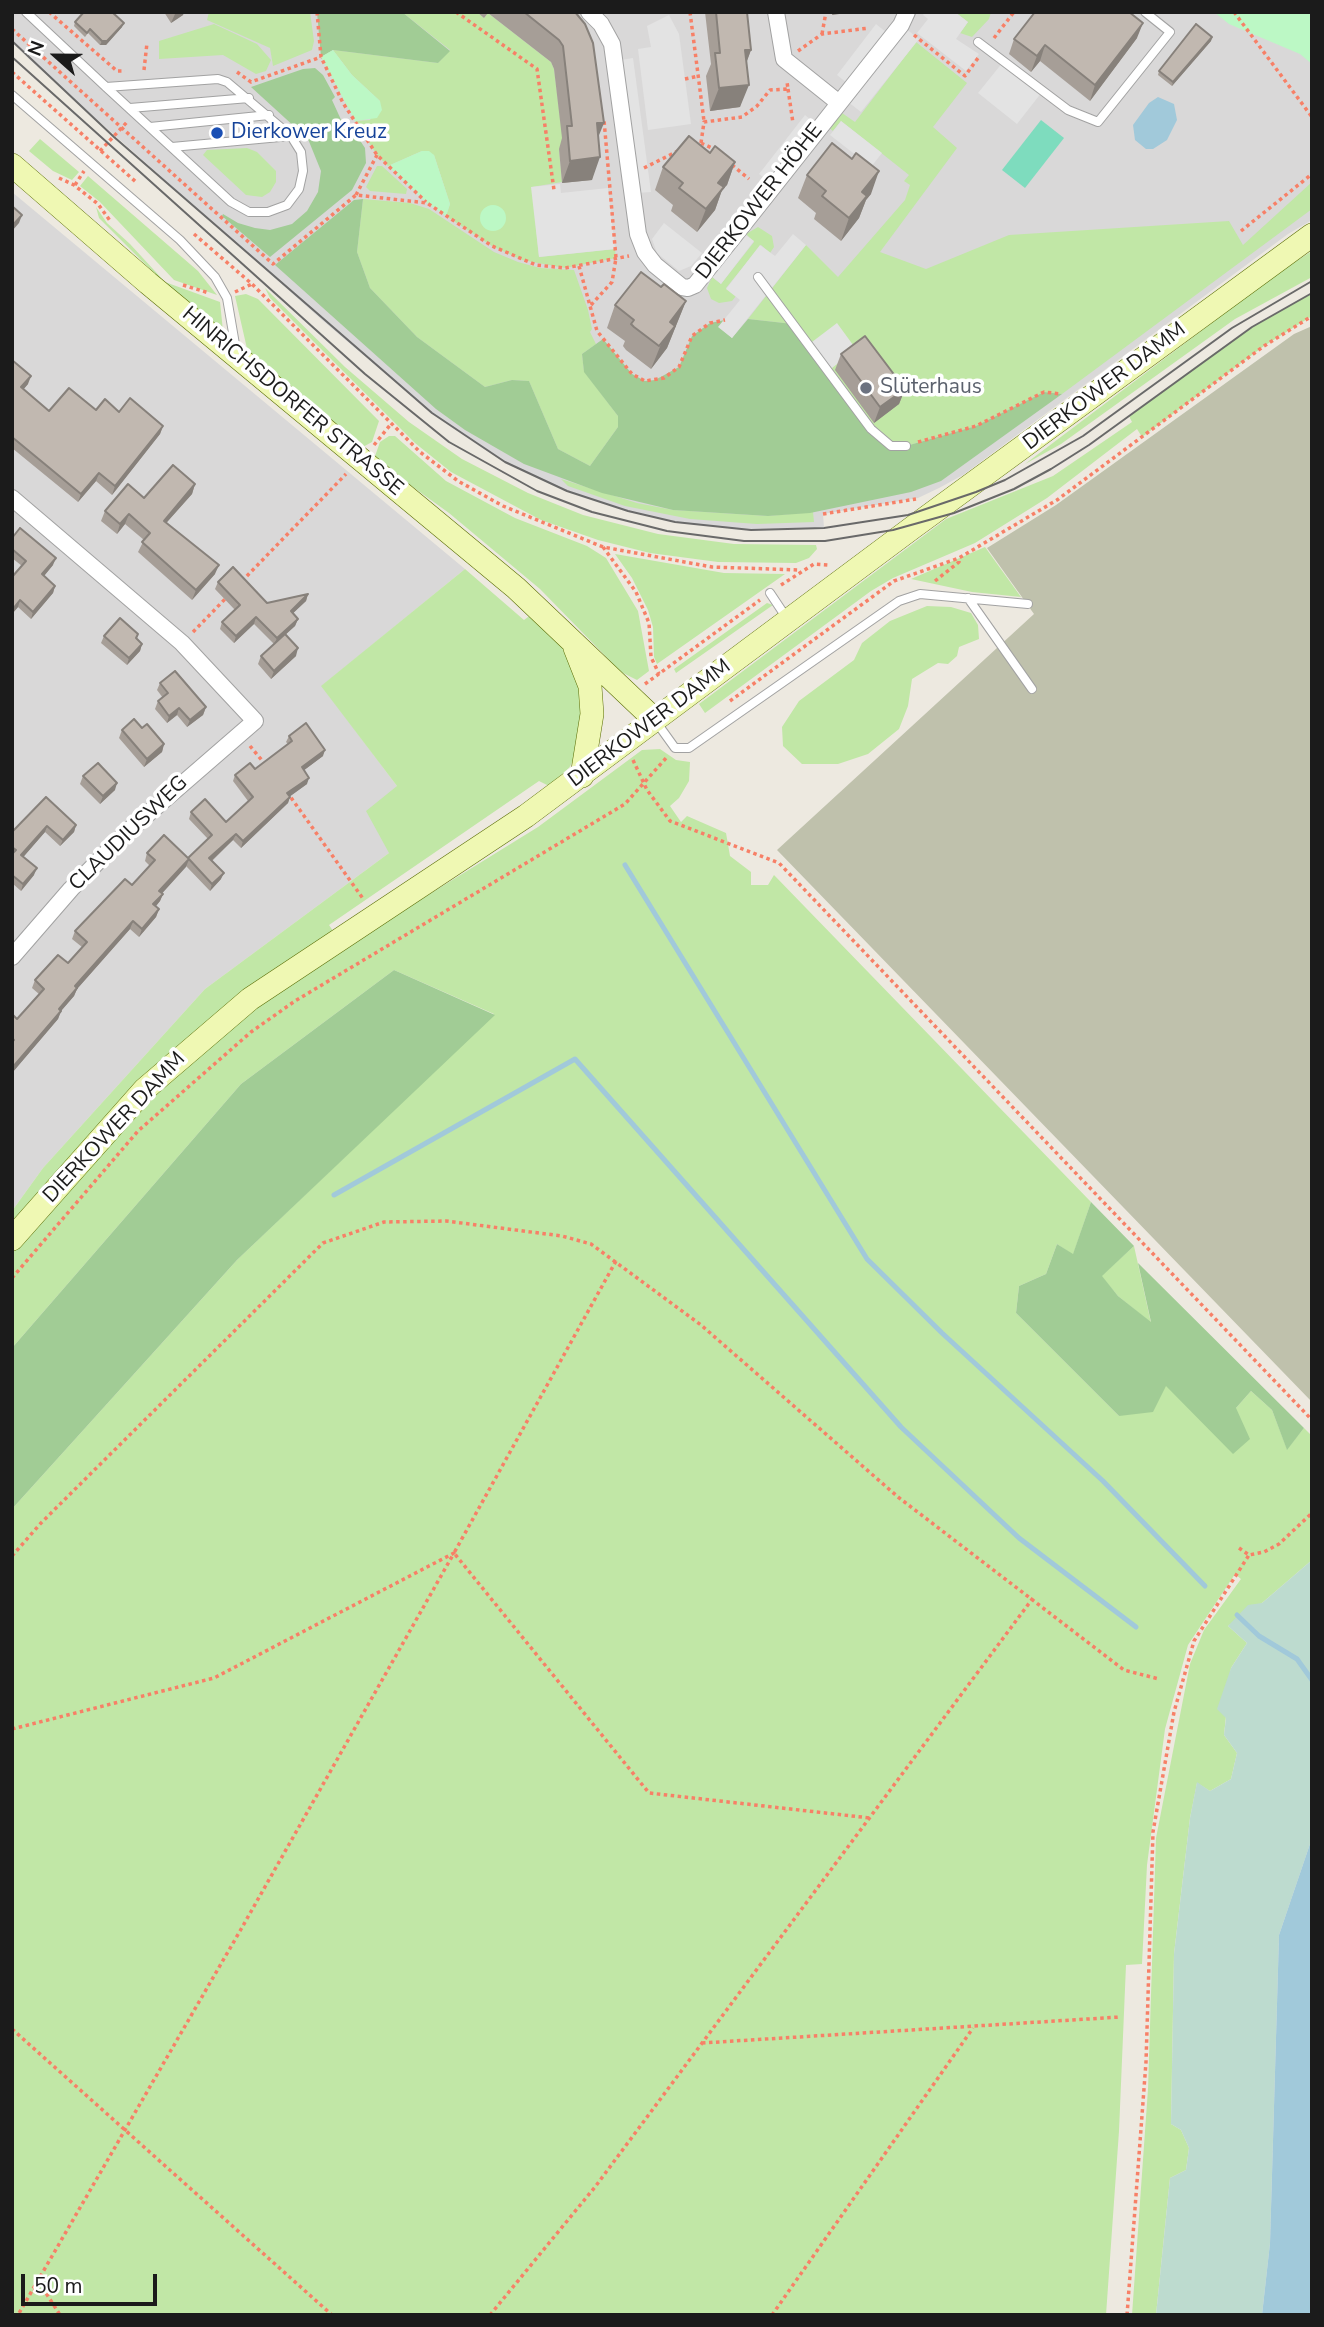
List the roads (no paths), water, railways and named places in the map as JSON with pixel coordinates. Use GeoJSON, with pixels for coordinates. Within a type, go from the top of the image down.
{"type":"FeatureCollection","features":[{"type":"Feature","properties":{"kind":"street","name":"DIERKOWER HÖHE"},"geometry":{"type":"LineString","coordinates":[[589,12],[601,24],[612,44],[636,220],[645,252],[682,287],[695,285],[904,18]]}},
{"type":"Feature","properties":{"kind":"street"},"geometry":{"type":"LineString","coordinates":[[776,12],[784,59],[839,103]]}},
{"type":"Feature","properties":{"kind":"street","name":"HINRICHSDORFER STRASSE"},"geometry":{"type":"LineString","coordinates":[[12,165],[516,588],[655,720]]}},
{"type":"Feature","properties":{"kind":"street","name":"DIERKOWER DAMM"},"geometry":{"type":"LineString","coordinates":[[12,1239],[145,1089],[211,1030],[302,962],[391,907],[582,776],[788,620],[1312,235]]}},
{"type":"Feature","properties":{"kind":"street","name":"CLAUDIUSWEG"},"geometry":{"type":"LineString","coordinates":[[12,498],[182,643],[255,721],[127,832],[71,889],[12,957]]}},
{"type":"Feature","properties":{"kind":"street","name":"HINRICHSDORFER STRASSE"},"geometry":{"type":"LineString","coordinates":[[571,639],[590,686],[592,728],[582,776]]}},
{"type":"Feature","properties":{"kind":"lane"},"geometry":{"type":"LineString","coordinates":[[26,12],[106,87],[231,202],[249,212],[268,212],[287,205],[299,189],[303,171],[301,152],[291,136],[249,98],[218,79],[106,87]]}},
{"type":"Feature","properties":{"kind":"lane"},"geometry":{"type":"LineString","coordinates":[[978,42],[1068,110],[1098,122],[1170,32],[1145,12]]}},
{"type":"Feature","properties":{"kind":"lane"},"geometry":{"type":"LineString","coordinates":[[12,95],[180,240],[215,277],[227,298],[237,356]]}},
{"type":"Feature","properties":{"kind":"lane"},"geometry":{"type":"LineString","coordinates":[[130,108],[249,98]]}},
{"type":"Feature","properties":{"kind":"lane"},"geometry":{"type":"LineString","coordinates":[[150,127],[269,115]]}},
{"type":"Feature","properties":{"kind":"lane"},"geometry":{"type":"LineString","coordinates":[[172,147],[291,136]]}},
{"type":"Feature","properties":{"kind":"lane"},"geometry":{"type":"LineString","coordinates":[[758,277],[870,429],[891,446],[906,446]]}},
{"type":"Feature","properties":{"kind":"lane"},"geometry":{"type":"LineString","coordinates":[[770,593],[788,620]]}},
{"type":"Feature","properties":{"kind":"lane"},"geometry":{"type":"LineString","coordinates":[[655,720],[675,748],[689,748],[899,601],[920,594],[1028,604]]}},
{"type":"Feature","properties":{"kind":"lane"},"geometry":{"type":"LineString","coordinates":[[968,598],[1032,689]]}},
{"type":"Feature","properties":{"kind":"water"},"geometry":{"type":"Polygon","coordinates":[[[1158,97],[1174,104],[1177,120],[1167,140],[1153,149],[1146,149],[1135,140],[1133,125],[1149,103],[1158,97]]]}},
{"type":"Feature","properties":{"kind":"water"},"geometry":{"type":"Polygon","coordinates":[[[1312,1838],[1312,2315],[1262,2315],[1270,2243],[1279,1935],[1312,1838]]]}},
{"type":"Feature","properties":{"kind":"waterway"},"geometry":{"type":"LineString","coordinates":[[625,865],[867,1259],[942,1333],[1103,1481],[1205,1586]]}},
{"type":"Feature","properties":{"kind":"waterway"},"geometry":{"type":"LineString","coordinates":[[334,1195],[575,1059],[901,1427],[1019,1538],[1136,1627]]}},
{"type":"Feature","properties":{"kind":"waterway"},"geometry":{"type":"LineString","coordinates":[[1237,1615],[1259,1636],[1297,1659],[1312,1680]]}},
{"type":"Feature","properties":{"kind":"tram line"},"geometry":{"type":"LineString","coordinates":[[12,41],[114,137],[432,413],[505,462],[567,491],[628,511],[675,522],[751,530],[824,528],[908,515],[976,492],[1005,480],[1083,436],[1232,328],[1312,281]]}},
{"type":"Feature","properties":{"kind":"tram line"},"geometry":{"type":"LineString","coordinates":[[12,57],[365,374],[449,442],[537,491],[592,512],[667,531],[744,541],[825,541],[893,530],[954,513],[1014,489],[1051,469],[1089,445],[1252,327],[1312,293]]}},
{"type":"Feature","properties":{"kind":"place","name":"Dierkower Kreuz"},"geometry":{"type":"Point","coordinates":[217,133]}},
{"type":"Feature","properties":{"kind":"place","name":"Slüterhaus"},"geometry":{"type":"Point","coordinates":[866,388]}}]}
